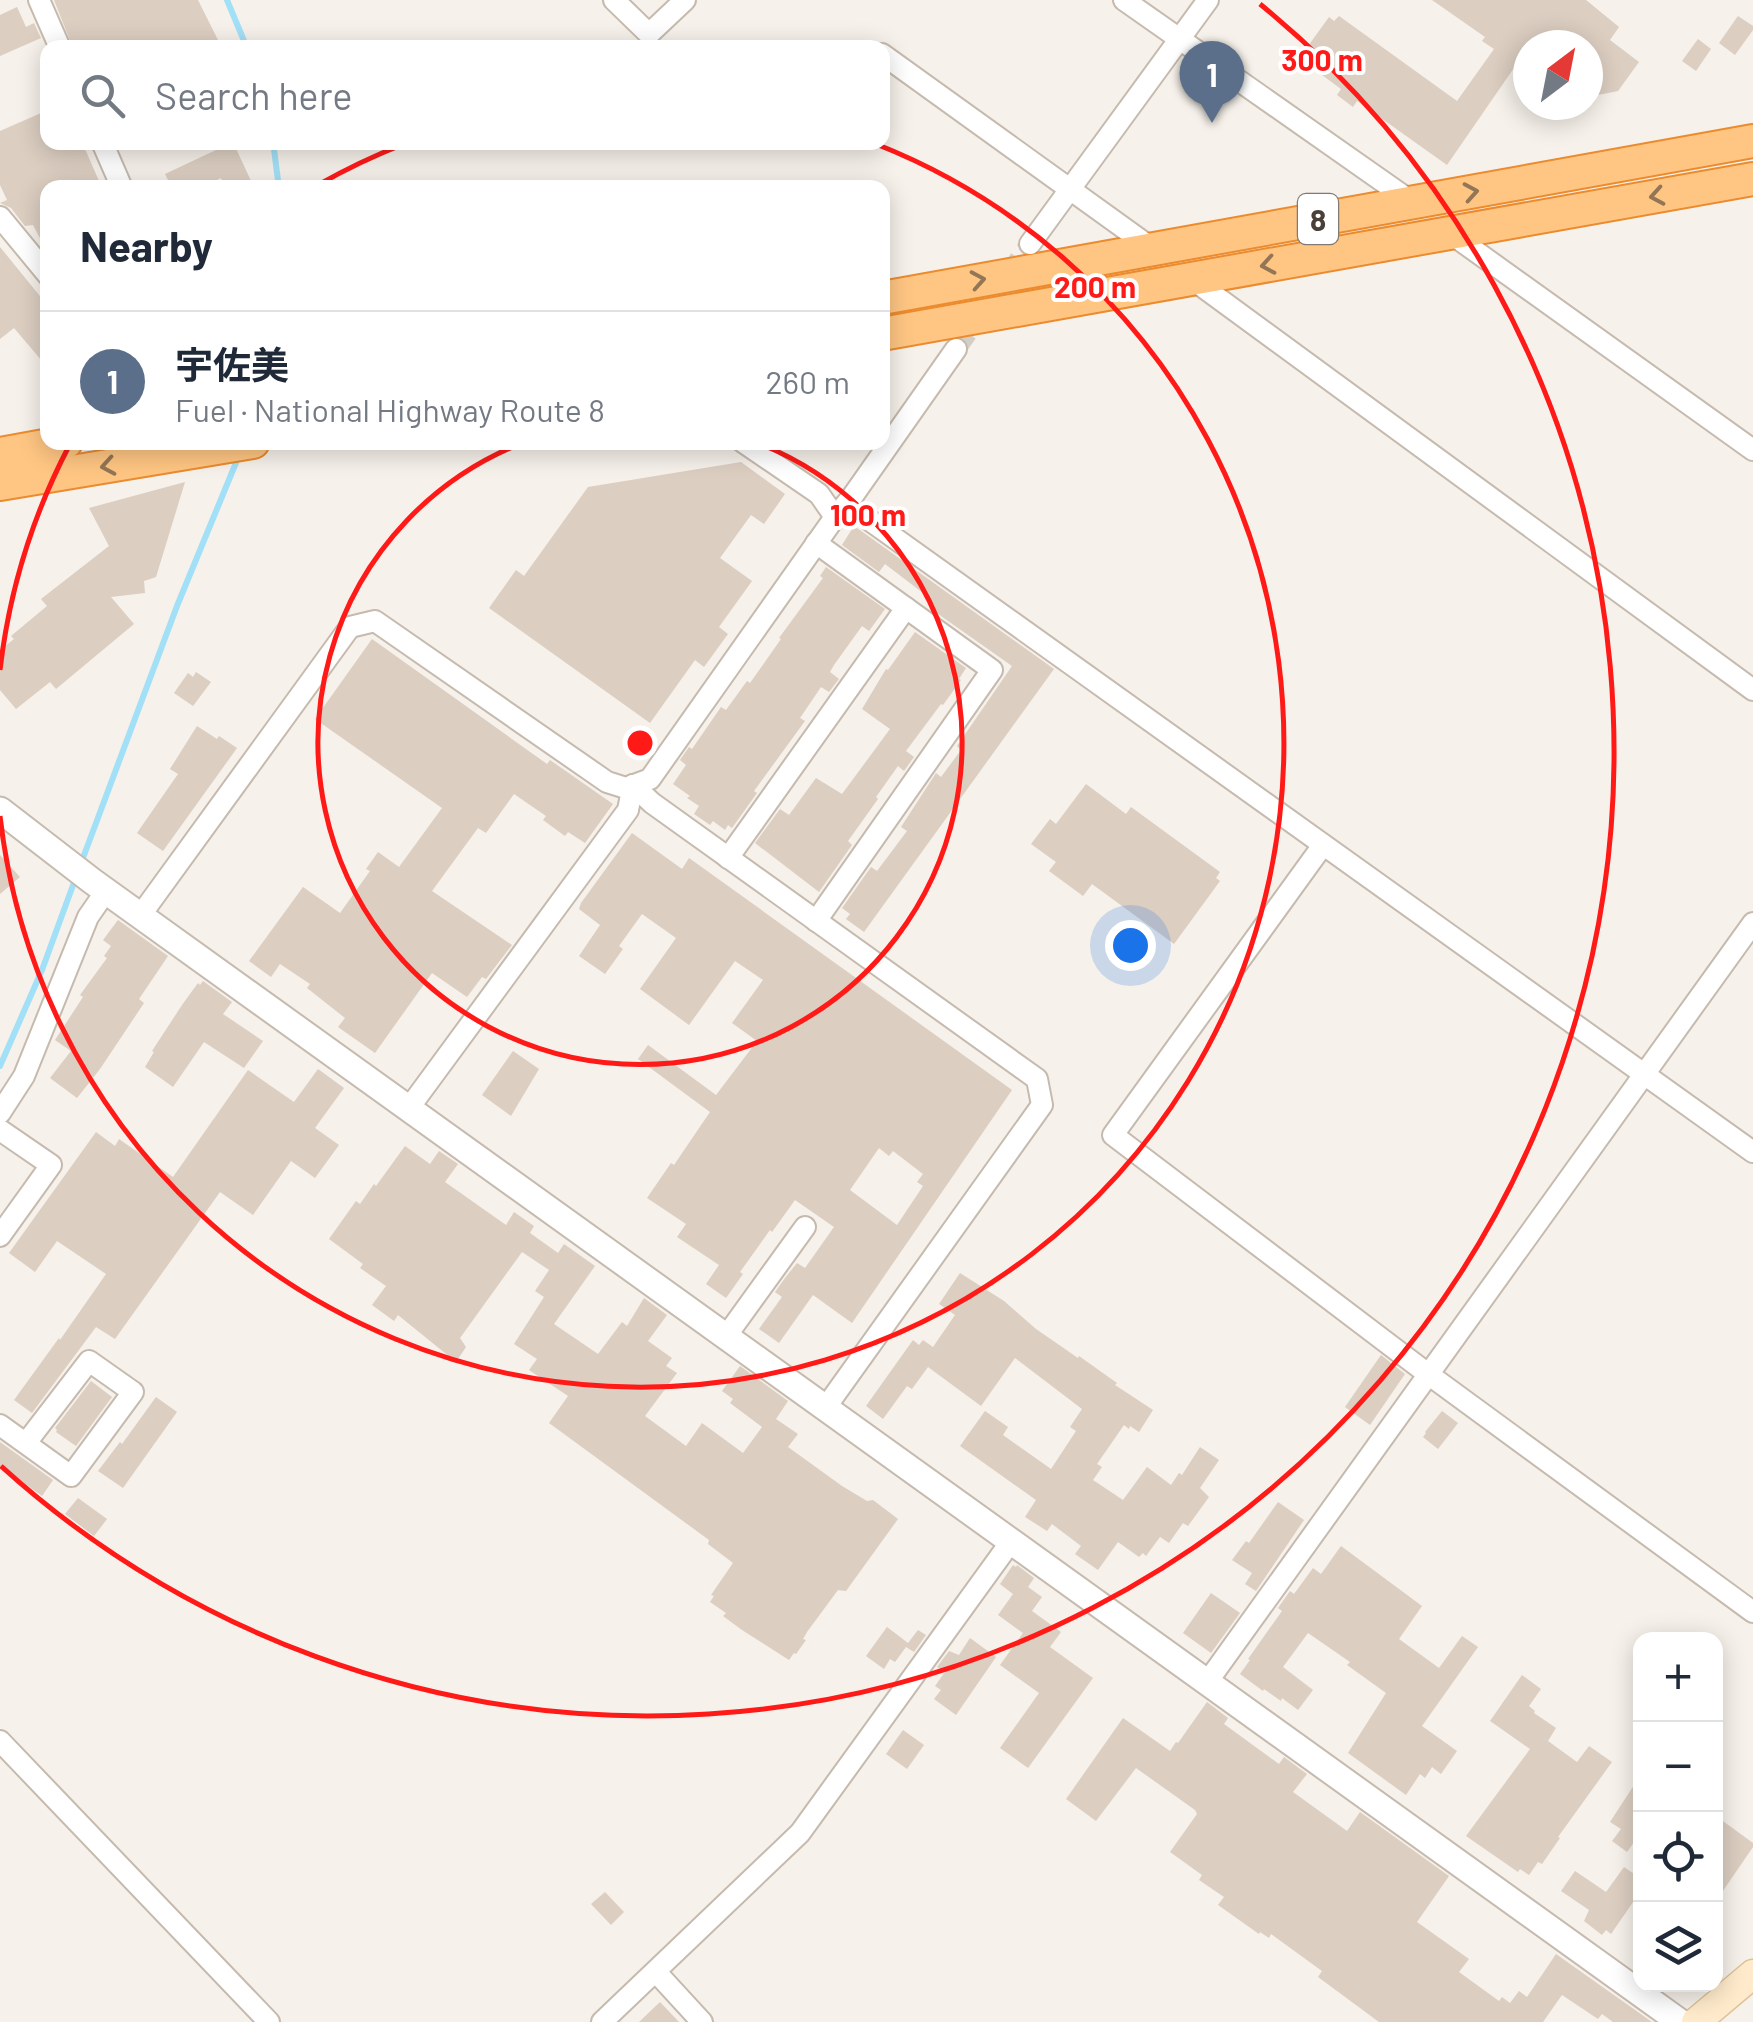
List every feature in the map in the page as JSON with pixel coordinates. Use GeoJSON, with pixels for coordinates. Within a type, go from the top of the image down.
{"type":"FeatureCollection","features":[{"type":"Feature","properties":{"kind":"highway","name":"8"},"geometry":{"type":"LineString","coordinates":[[890,297],[1753,141]]}},
{"type":"Feature","properties":{"kind":"highway","name":"8"},"geometry":{"type":"LineString","coordinates":[[890,333],[1753,179]]}},
{"type":"Feature","properties":{"kind":"highway"},"geometry":{"type":"LineString","coordinates":[[0,454],[40,447]]}},
{"type":"Feature","properties":{"kind":"highway"},"geometry":{"type":"LineString","coordinates":[[0,484],[204,450]]}},
{"type":"Feature","properties":{"kind":"main road"},"geometry":{"type":"LineString","coordinates":[[1696,2022],[1753,1974]]}},
{"type":"Feature","properties":{"kind":"street"},"geometry":{"type":"LineString","coordinates":[[39,0],[56,40]]}},
{"type":"Feature","properties":{"kind":"street"},"geometry":{"type":"LineString","coordinates":[[614,0],[648,34],[686,0]]}},
{"type":"Feature","properties":{"kind":"street"},"geometry":{"type":"LineString","coordinates":[[1124,0],[1412,202]]}},
{"type":"Feature","properties":{"kind":"street"},"geometry":{"type":"LineString","coordinates":[[1030,244],[1208,0]]}},
{"type":"Feature","properties":{"kind":"street"},"geometry":{"type":"LineString","coordinates":[[890,59],[1153,249]]}},
{"type":"Feature","properties":{"kind":"street"},"geometry":{"type":"LineString","coordinates":[[105,150],[119,180]]}},
{"type":"Feature","properties":{"kind":"street"},"geometry":{"type":"LineString","coordinates":[[0,217],[40,265]]}},
{"type":"Feature","properties":{"kind":"street"},"geometry":{"type":"LineString","coordinates":[[1450,233],[1753,450]]}},
{"type":"Feature","properties":{"kind":"street"},"geometry":{"type":"LineString","coordinates":[[1192,278],[1753,690]]}},
{"type":"Feature","properties":{"kind":"street"},"geometry":{"type":"LineString","coordinates":[[890,443],[956,349]]}},
{"type":"Feature","properties":{"kind":"street"},"geometry":{"type":"LineString","coordinates":[[755,450],[819,494],[834,517]]}},
{"type":"Feature","properties":{"kind":"street"},"geometry":{"type":"LineString","coordinates":[[140,916],[350,627],[375,621],[607,782],[626,788],[650,779],[885,450]]}},
{"type":"Feature","properties":{"kind":"street"},"geometry":{"type":"LineString","coordinates":[[834,517],[861,514],[1753,1152]]}},
{"type":"Feature","properties":{"kind":"street"},"geometry":{"type":"LineString","coordinates":[[816,543],[992,670],[816,921]]}},
{"type":"Feature","properties":{"kind":"street"},"geometry":{"type":"LineString","coordinates":[[728,858],[906,608]]}},
{"type":"Feature","properties":{"kind":"street"},"geometry":{"type":"LineString","coordinates":[[633,785],[652,803],[1037,1080],[1042,1105],[826,1407]]}},
{"type":"Feature","properties":{"kind":"street"},"geometry":{"type":"LineString","coordinates":[[410,1108],[628,810],[633,785]]}},
{"type":"Feature","properties":{"kind":"street"},"geometry":{"type":"LineString","coordinates":[[0,810],[140,916],[1680,2022]]}},
{"type":"Feature","properties":{"kind":"street"},"geometry":{"type":"LineString","coordinates":[[1323,845],[1113,1135],[1428,1374],[1753,1612]]}},
{"type":"Feature","properties":{"kind":"street"},"geometry":{"type":"LineString","coordinates":[[0,1113],[24,1076],[88,917],[90,879]]}},
{"type":"Feature","properties":{"kind":"street"},"geometry":{"type":"LineString","coordinates":[[1208,1680],[1753,923]]}},
{"type":"Feature","properties":{"kind":"street"},"geometry":{"type":"LineString","coordinates":[[0,1130],[51,1165],[0,1236]]}},
{"type":"Feature","properties":{"kind":"street"},"geometry":{"type":"LineString","coordinates":[[727,1336],[806,1227]]}},
{"type":"Feature","properties":{"kind":"street"},"geometry":{"type":"LineString","coordinates":[[0,1425],[72,1476],[133,1392],[88,1361],[26,1443]]}},
{"type":"Feature","properties":{"kind":"street"},"geometry":{"type":"LineString","coordinates":[[602,2022],[800,1833],[1012,1540]]}},
{"type":"Feature","properties":{"kind":"street"},"geometry":{"type":"LineString","coordinates":[[0,1740],[269,2022]]}},
{"type":"Feature","properties":{"kind":"street"},"geometry":{"type":"LineString","coordinates":[[656,1972],[702,2022]]}},
{"type":"Feature","properties":{"kind":"building"},"geometry":{"type":"Polygon","coordinates":[[[54,0],[198,0],[218,40],[70,40],[54,0]]]}},
{"type":"Feature","properties":{"kind":"building"},"geometry":{"type":"Polygon","coordinates":[[[1432,0],[1586,0],[1619,27],[1610,40],[1639,62],[1618,91],[1603,94],[1603,30],[1513,30],[1513,69],[1447,165],[1357,101],[1353,107],[1337,95],[1341,89],[1314,69],[1318,64],[1303,53],[1329,17],[1334,21],[1339,16],[1457,101],[1494,49],[1482,41],[1485,37],[1432,0]]]}},
{"type":"Feature","properties":{"kind":"building"},"geometry":{"type":"Polygon","coordinates":[[[17,7],[26,27],[34,23],[41,38],[0,56],[0,15],[17,7]]]}},
{"type":"Feature","properties":{"kind":"building"},"geometry":{"type":"Polygon","coordinates":[[[1738,16],[1753,30],[1735,55],[1719,43],[1738,16]]]}},
{"type":"Feature","properties":{"kind":"building"},"geometry":{"type":"Polygon","coordinates":[[[1698,39],[1711,49],[1696,71],[1682,61],[1698,39]]]}},
{"type":"Feature","properties":{"kind":"building"},"geometry":{"type":"Polygon","coordinates":[[[40,114],[40,150],[85,150],[99,180],[40,180],[40,238],[33,225],[25,226],[11,208],[0,203],[7,200],[0,185],[0,131],[40,114]]]}},
{"type":"Feature","properties":{"kind":"building"},"geometry":{"type":"Polygon","coordinates":[[[216,150],[237,150],[251,180],[168,180],[165,174],[216,150]]]}},
{"type":"Feature","properties":{"kind":"building"},"geometry":{"type":"Polygon","coordinates":[[[0,247],[40,296],[40,359],[14,328],[0,339],[0,247]]]}},
{"type":"Feature","properties":{"kind":"building"},"geometry":{"type":"Polygon","coordinates":[[[741,462],[785,494],[764,524],[751,515],[720,558],[752,581],[719,627],[728,634],[704,667],[695,660],[650,723],[489,608],[516,570],[524,576],[588,487],[741,462]]]}},
{"type":"Feature","properties":{"kind":"building"},"geometry":{"type":"Polygon","coordinates":[[[185,482],[156,577],[144,581],[145,593],[111,597],[134,624],[56,689],[50,682],[16,709],[0,690],[0,650],[47,606],[41,599],[109,546],[89,508],[185,482]]]}},
{"type":"Feature","properties":{"kind":"building"},"geometry":{"type":"Polygon","coordinates":[[[857,528],[1054,669],[864,932],[846,919],[850,914],[842,908],[871,867],[877,871],[907,831],[901,827],[936,773],[941,777],[961,750],[957,746],[1012,666],[931,609],[934,605],[927,596],[885,564],[879,572],[842,545],[852,529],[857,528]]]}},
{"type":"Feature","properties":{"kind":"building"},"geometry":{"type":"Polygon","coordinates":[[[826,567],[885,609],[869,631],[862,626],[834,665],[830,672],[839,679],[829,692],[821,687],[800,718],[805,721],[732,828],[728,825],[725,830],[713,821],[710,825],[694,814],[699,806],[687,798],[690,796],[673,784],[686,765],[680,760],[721,707],[726,710],[747,681],[750,683],[823,578],[820,576],[826,567]]]}},
{"type":"Feature","properties":{"kind":"building"},"geometry":{"type":"Polygon","coordinates":[[[915,632],[966,668],[943,705],[906,751],[914,757],[904,771],[898,766],[876,797],[848,841],[852,845],[819,892],[755,843],[780,809],[789,815],[816,778],[842,794],[890,729],[862,709],[915,632]]]}},
{"type":"Feature","properties":{"kind":"building"},"geometry":{"type":"Polygon","coordinates":[[[372,639],[547,764],[550,760],[613,804],[585,843],[568,832],[565,836],[543,820],[546,816],[514,794],[486,833],[478,828],[432,891],[512,945],[467,997],[432,973],[375,1053],[338,1027],[345,1018],[307,988],[310,984],[280,964],[271,977],[249,961],[303,887],[340,913],[370,871],[366,869],[378,852],[399,867],[442,808],[315,719],[372,639]]]}},
{"type":"Feature","properties":{"kind":"building"},"geometry":{"type":"Polygon","coordinates":[[[196,672],[211,682],[193,706],[174,693],[188,673],[193,677],[196,672]]]}},
{"type":"Feature","properties":{"kind":"building"},"geometry":{"type":"Polygon","coordinates":[[[197,726],[237,748],[163,851],[137,833],[178,774],[170,769],[197,726]]]}},
{"type":"Feature","properties":{"kind":"building"},"geometry":{"type":"Polygon","coordinates":[[[1086,784],[1126,814],[1131,807],[1220,872],[1216,878],[1220,881],[1174,944],[1092,884],[1083,896],[1049,871],[1056,862],[1031,844],[1050,819],[1056,824],[1086,784]]]}},
{"type":"Feature","properties":{"kind":"building"},"geometry":{"type":"Polygon","coordinates":[[[632,833],[682,869],[689,858],[1012,1090],[852,1323],[813,1295],[779,1343],[759,1329],[782,1297],[775,1292],[785,1278],[797,1263],[805,1268],[834,1227],[795,1200],[740,1272],[743,1274],[726,1298],[706,1284],[719,1265],[677,1237],[686,1224],[647,1198],[710,1112],[638,1059],[648,1045],[716,1095],[757,1041],[732,1023],[763,980],[735,961],[689,1025],[640,989],[676,938],[642,914],[605,974],[579,956],[600,925],[579,909],[632,833]],[[879,1148],[850,1190],[897,1225],[923,1186],[917,1182],[923,1174],[893,1151],[889,1156],[879,1148]]]}},
{"type":"Feature","properties":{"kind":"building"},"geometry":{"type":"Polygon","coordinates":[[[0,855],[20,877],[0,894],[0,855]]]}},
{"type":"Feature","properties":{"kind":"building"},"geometry":{"type":"Polygon","coordinates":[[[118,920],[168,956],[139,999],[144,1003],[77,1098],[50,1078],[71,1051],[55,1040],[107,958],[104,956],[111,946],[103,940],[118,920]]]}},
{"type":"Feature","properties":{"kind":"building"},"geometry":{"type":"Polygon","coordinates":[[[203,981],[232,1002],[223,1014],[263,1041],[244,1068],[204,1042],[173,1087],[145,1067],[182,1005],[203,981]]]}},
{"type":"Feature","properties":{"kind":"building"},"geometry":{"type":"Polygon","coordinates":[[[513,1051],[539,1069],[511,1116],[482,1095],[513,1051]]]}},
{"type":"Feature","properties":{"kind":"building"},"geometry":{"type":"Polygon","coordinates":[[[318,1069],[344,1088],[315,1128],[339,1145],[315,1178],[291,1161],[253,1215],[220,1192],[115,1339],[96,1327],[32,1413],[14,1400],[106,1274],[57,1241],[35,1272],[9,1253],[96,1132],[115,1146],[119,1139],[173,1177],[248,1070],[294,1102],[318,1069]]]}},
{"type":"Feature","properties":{"kind":"building"},"geometry":{"type":"Polygon","coordinates":[[[405,1146],[430,1164],[439,1151],[458,1164],[445,1182],[506,1225],[514,1212],[534,1226],[530,1233],[558,1253],[564,1244],[595,1266],[554,1324],[598,1354],[622,1322],[627,1326],[644,1298],[667,1315],[648,1341],[672,1358],[666,1366],[677,1373],[645,1416],[686,1446],[702,1423],[743,1453],[762,1427],[730,1403],[733,1399],[722,1391],[740,1366],[788,1401],[776,1419],[798,1434],[788,1447],[842,1486],[867,1501],[873,1500],[898,1519],[846,1591],[838,1590],[789,1660],[742,1630],[710,1602],[733,1563],[708,1544],[709,1540],[549,1423],[568,1396],[529,1370],[537,1359],[514,1344],[544,1297],[535,1291],[549,1270],[522,1252],[460,1338],[466,1347],[456,1362],[398,1315],[394,1321],[372,1305],[386,1286],[329,1239],[356,1201],[360,1204],[405,1146]]]}},
{"type":"Feature","properties":{"kind":"building"},"geometry":{"type":"Polygon","coordinates":[[[960,1273],[1153,1410],[1139,1432],[1124,1425],[1097,1464],[1102,1467],[1093,1480],[1123,1500],[1147,1467],[1171,1485],[1200,1447],[1219,1460],[1200,1488],[1209,1497],[1188,1526],[1183,1523],[1169,1543],[1160,1537],[1146,1556],[1143,1553],[1139,1557],[1118,1542],[1098,1570],[1075,1554],[1081,1546],[1052,1524],[1047,1531],[1025,1517],[1036,1500],[960,1446],[985,1411],[1008,1427],[1003,1435],[1051,1469],[1076,1431],[1070,1427],[1082,1409],[1015,1358],[981,1406],[928,1367],[912,1389],[907,1386],[883,1419],[866,1406],[913,1340],[919,1345],[923,1340],[933,1347],[955,1315],[939,1304],[960,1273]]]}},
{"type":"Feature","properties":{"kind":"building"},"geometry":{"type":"Polygon","coordinates":[[[1381,1355],[1405,1374],[1370,1425],[1345,1407],[1381,1355]]]}},
{"type":"Feature","properties":{"kind":"building"},"geometry":{"type":"Polygon","coordinates":[[[91,1381],[112,1397],[76,1446],[55,1428],[91,1381]]]}},
{"type":"Feature","properties":{"kind":"building"},"geometry":{"type":"Polygon","coordinates":[[[156,1397],[177,1412],[123,1488],[98,1471],[156,1397]]]}},
{"type":"Feature","properties":{"kind":"building"},"geometry":{"type":"Polygon","coordinates":[[[1442,1411],[1458,1423],[1438,1449],[1423,1437],[1442,1411]]]}},
{"type":"Feature","properties":{"kind":"building"},"geometry":{"type":"Polygon","coordinates":[[[0,1442],[53,1480],[42,1496],[0,1466],[0,1442]]]}},
{"type":"Feature","properties":{"kind":"building"},"geometry":{"type":"Polygon","coordinates":[[[78,1498],[107,1519],[94,1536],[65,1514],[78,1498]]]}},
{"type":"Feature","properties":{"kind":"building"},"geometry":{"type":"Polygon","coordinates":[[[1278,1502],[1304,1520],[1256,1591],[1245,1584],[1252,1573],[1232,1560],[1278,1502]]]}},
{"type":"Feature","properties":{"kind":"building"},"geometry":{"type":"Polygon","coordinates":[[[1341,1546],[1422,1606],[1399,1639],[1439,1668],[1462,1636],[1478,1647],[1422,1726],[1457,1751],[1441,1774],[1432,1767],[1425,1778],[1420,1774],[1406,1795],[1348,1753],[1386,1693],[1347,1665],[1350,1662],[1308,1633],[1283,1667],[1313,1690],[1298,1710],[1240,1674],[1282,1611],[1278,1608],[1290,1591],[1294,1594],[1313,1568],[1321,1574],[1341,1546]]]}},
{"type":"Feature","properties":{"kind":"building"},"geometry":{"type":"Polygon","coordinates":[[[1013,1565],[1034,1578],[1028,1587],[1042,1597],[1032,1611],[1061,1632],[1050,1647],[1093,1678],[1028,1768],[1000,1748],[1039,1693],[1000,1665],[1023,1633],[998,1615],[1013,1594],[1000,1584],[1013,1565]]]}},
{"type":"Feature","properties":{"kind":"building"},"geometry":{"type":"Polygon","coordinates":[[[1211,1593],[1240,1613],[1211,1653],[1183,1633],[1211,1593]]]}},
{"type":"Feature","properties":{"kind":"building"},"geometry":{"type":"Polygon","coordinates":[[[887,1627],[908,1643],[918,1630],[926,1635],[914,1652],[906,1647],[884,1669],[866,1656],[887,1627]]]}},
{"type":"Feature","properties":{"kind":"building"},"geometry":{"type":"Polygon","coordinates":[[[970,1638],[996,1657],[956,1715],[934,1699],[941,1690],[935,1686],[945,1672],[937,1667],[949,1651],[959,1655],[970,1638]]]}},
{"type":"Feature","properties":{"kind":"building"},"geometry":{"type":"Polygon","coordinates":[[[1522,1675],[1541,1689],[1529,1706],[1556,1728],[1548,1741],[1577,1762],[1589,1746],[1612,1762],[1542,1864],[1538,1862],[1529,1875],[1520,1869],[1518,1872],[1466,1836],[1530,1749],[1490,1721],[1522,1675]]]}},
{"type":"Feature","properties":{"kind":"building"},"geometry":{"type":"Polygon","coordinates":[[[1207,1702],[1228,1718],[1224,1724],[1279,1764],[1284,1757],[1307,1774],[1293,1792],[1347,1831],[1360,1812],[1449,1876],[1417,1922],[1469,1959],[1459,1972],[1499,2001],[1502,1997],[1510,2003],[1519,1991],[1527,1997],[1556,1954],[1652,2022],[1613,2022],[1602,2014],[1598,2019],[1562,1995],[1543,2022],[1379,2022],[1318,1977],[1322,1971],[1271,1934],[1269,1938],[1259,1934],[1218,1905],[1224,1897],[1170,1852],[1197,1814],[1195,1810],[1136,1768],[1096,1821],[1066,1799],[1123,1718],[1170,1751],[1207,1702]]]}},
{"type":"Feature","properties":{"kind":"building"},"geometry":{"type":"Polygon","coordinates":[[[903,1730],[924,1745],[907,1769],[886,1754],[903,1730]]]}},
{"type":"Feature","properties":{"kind":"building"},"geometry":{"type":"Polygon","coordinates":[[[1633,1787],[1633,1844],[1627,1852],[1612,1841],[1621,1829],[1610,1822],[1633,1787]]]}},
{"type":"Feature","properties":{"kind":"building"},"geometry":{"type":"Polygon","coordinates":[[[1723,1821],[1753,1843],[1723,1891],[1723,1821]]]}},
{"type":"Feature","properties":{"kind":"building"},"geometry":{"type":"Polygon","coordinates":[[[1624,1867],[1633,1873],[1633,1902],[1611,1934],[1606,1930],[1602,1935],[1584,1921],[1589,1910],[1561,1891],[1575,1871],[1606,1892],[1624,1867]]]}},
{"type":"Feature","properties":{"kind":"building"},"geometry":{"type":"Polygon","coordinates":[[[605,1892],[624,1912],[611,1925],[591,1904],[605,1892]]]}},
{"type":"Feature","properties":{"kind":"building"},"geometry":{"type":"Polygon","coordinates":[[[660,2002],[679,2022],[639,2022],[660,2002]]]}},
{"type":"Feature","properties":{"kind":"waterway"},"geometry":{"type":"LineString","coordinates":[[227,0],[244,40]]}},
{"type":"Feature","properties":{"kind":"waterway"},"geometry":{"type":"LineString","coordinates":[[274,150],[278,180]]}},
{"type":"Feature","properties":{"kind":"waterway"},"geometry":{"type":"LineString","coordinates":[[80,866],[177,606],[240,453]]}},
{"type":"Feature","properties":{"kind":"waterway"},"geometry":{"type":"LineString","coordinates":[[0,1066],[42,970],[76,877]]}},
{"type":"Feature","properties":{"kind":"tunnel"},"geometry":{"type":"LineString","coordinates":[[956,349],[1030,244]]}},
{"type":"Feature","properties":{"kind":"place","name":"宇佐美"},"geometry":{"type":"Point","coordinates":[1212,123]}}]}
